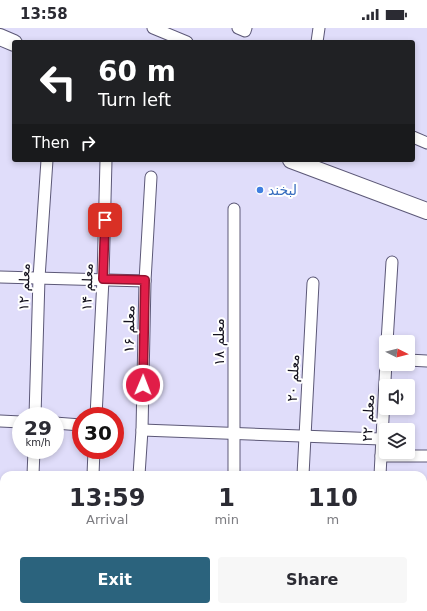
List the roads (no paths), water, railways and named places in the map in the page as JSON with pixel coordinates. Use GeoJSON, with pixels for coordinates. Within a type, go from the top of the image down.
{"type":"FeatureCollection","features":[{"type":"Feature","properties":{"kind":"main road"},"geometry":{"type":"LineString","coordinates":[[0,37],[12,43]]}},
{"type":"Feature","properties":{"kind":"main road"},"geometry":{"type":"LineString","coordinates":[[297,162],[427,211]]}},
{"type":"Feature","properties":{"kind":"street"},"geometry":{"type":"LineString","coordinates":[[153,28],[182,40]]}},
{"type":"Feature","properties":{"kind":"street"},"geometry":{"type":"LineString","coordinates":[[238,28],[245,31],[246,28]]}},
{"type":"Feature","properties":{"kind":"street"},"geometry":{"type":"LineString","coordinates":[[415,138],[427,143]]}},
{"type":"Feature","properties":{"kind":"street","name":"معلم ۱۲"},"geometry":{"type":"LineString","coordinates":[[35,407],[39,278],[47,162]]}},
{"type":"Feature","properties":{"kind":"street","name":"معلم ۱۴"},"geometry":{"type":"LineString","coordinates":[[96,407],[103,279],[106,162]]}},
{"type":"Feature","properties":{"kind":"street","name":"معلم ۱۶"},"geometry":{"type":"LineString","coordinates":[[139,471],[142,430],[145,280],[151,177]]}},
{"type":"Feature","properties":{"kind":"street","name":"معلم ۱۸"},"geometry":{"type":"LineString","coordinates":[[234,209],[234,471]]}},
{"type":"Feature","properties":{"kind":"street"},"geometry":{"type":"LineString","coordinates":[[387,335],[392,262]]}},
{"type":"Feature","properties":{"kind":"street"},"geometry":{"type":"LineString","coordinates":[[0,277],[145,280]]}},
{"type":"Feature","properties":{"kind":"street","name":"معلم ۲۰"},"geometry":{"type":"LineString","coordinates":[[303,471],[313,282]]}},
{"type":"Feature","properties":{"kind":"street"},"geometry":{"type":"LineString","coordinates":[[415,360],[427,361]]}},
{"type":"Feature","properties":{"kind":"street","name":"معلم ۲۲"},"geometry":{"type":"LineString","coordinates":[[382,423],[385,371]]}},
{"type":"Feature","properties":{"kind":"street"},"geometry":{"type":"LineString","coordinates":[[0,421],[12,422]]}},
{"type":"Feature","properties":{"kind":"street"},"geometry":{"type":"LineString","coordinates":[[142,430],[379,438]]}},
{"type":"Feature","properties":{"kind":"street"},"geometry":{"type":"LineString","coordinates":[[415,456],[427,456]]}},
{"type":"Feature","properties":{"kind":"street"},"geometry":{"type":"LineString","coordinates":[[33,471],[34,459]]}},
{"type":"Feature","properties":{"kind":"street"},"geometry":{"type":"LineString","coordinates":[[93,471],[94,459]]}},
{"type":"Feature","properties":{"kind":"street","name":"معلم ۲۲"},"geometry":{"type":"LineString","coordinates":[[380,471],[381,459]]}},
{"type":"Feature","properties":{"kind":"place","name":"لبخند"},"geometry":{"type":"Point","coordinates":[260,190]}}]}
